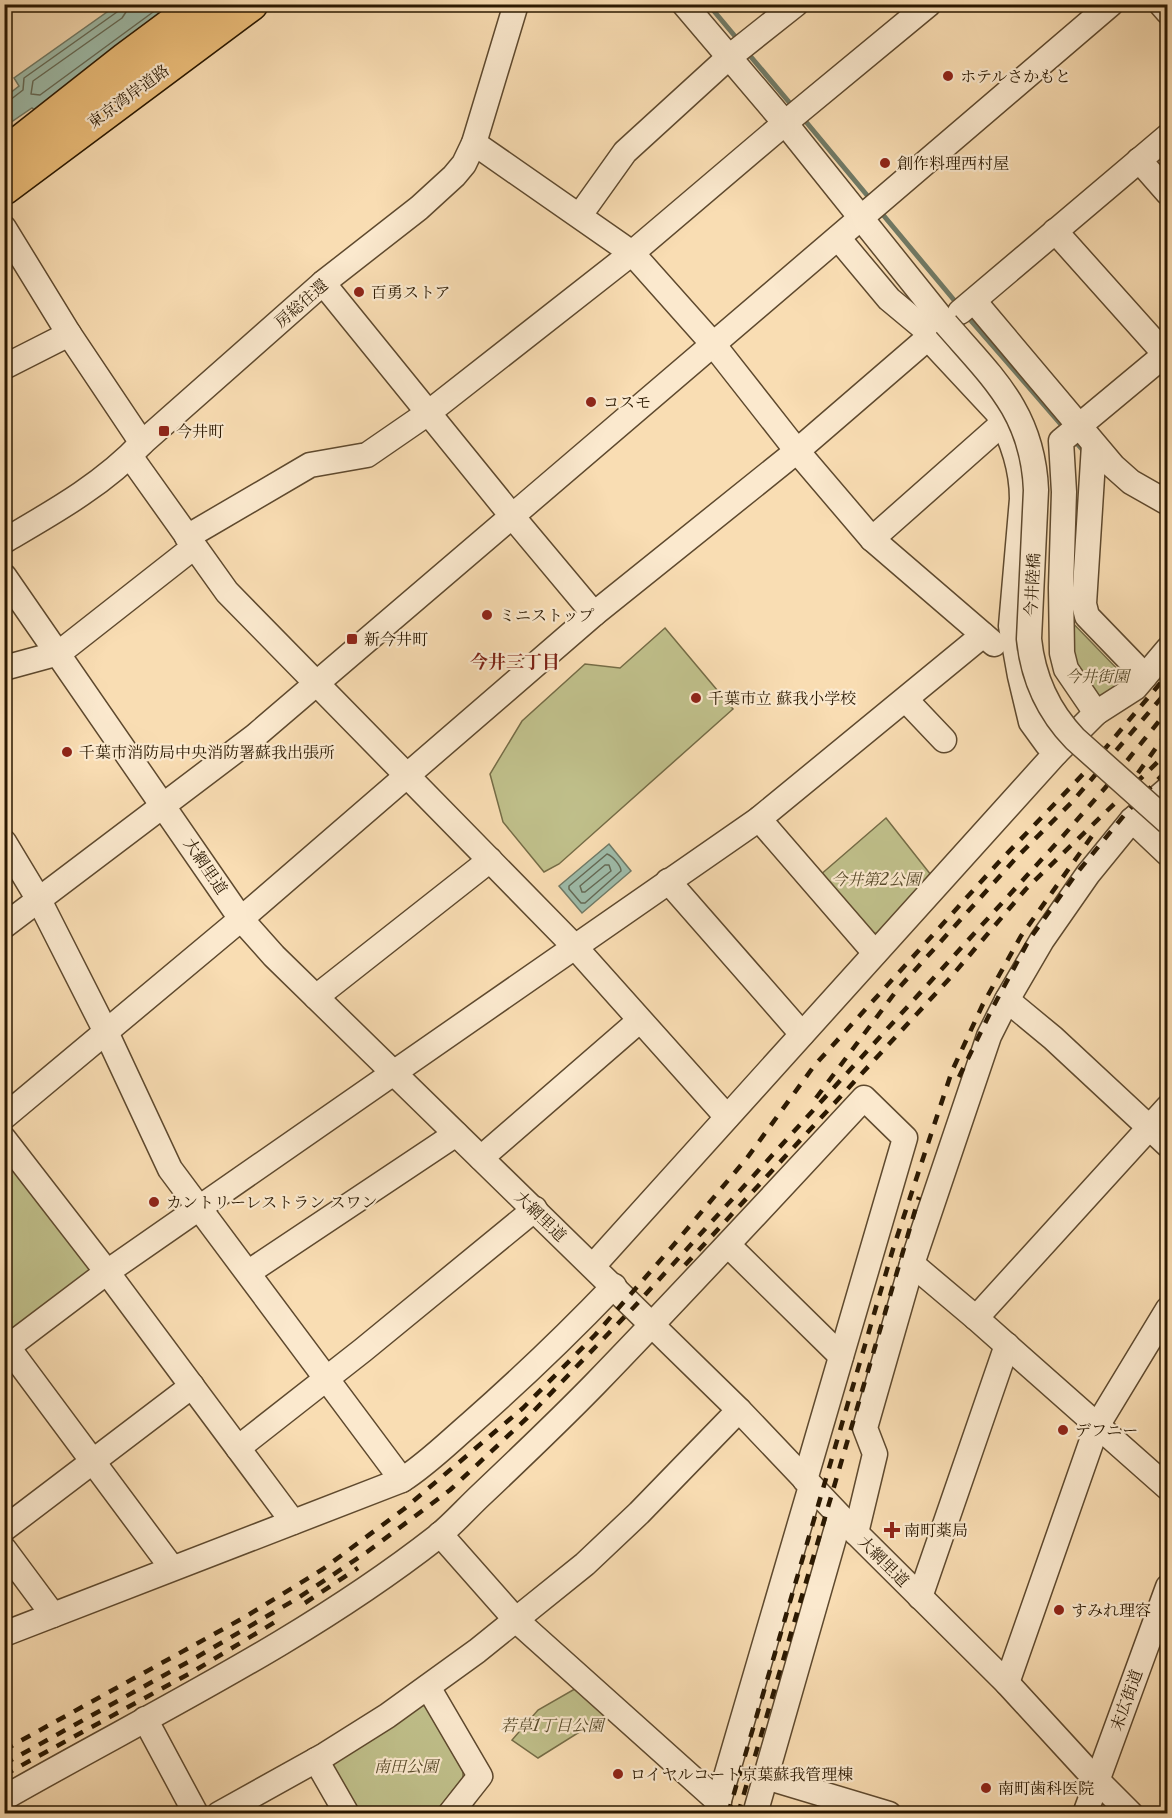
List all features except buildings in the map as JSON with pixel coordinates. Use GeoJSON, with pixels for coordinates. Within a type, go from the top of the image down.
{"type":"FeatureCollection","features":[{"type":"Feature","properties":{"kind":"highway","name":"東京湾岸道路"},"geometry":{"type":"LineString","coordinates":[[4,155],[200,4]]}},
{"type":"Feature","properties":{"kind":"highway","name":"東京湾岸道路"},"geometry":{"type":"LineString","coordinates":[[4,188],[251,4]]}},
{"type":"Feature","properties":{"kind":"street","name":"房総往還"},"geometry":{"type":"LineString","coordinates":[[4,541],[68,504],[136,449],[323,283],[419,208],[464,164],[474,143],[516,4]]}},
{"type":"Feature","properties":{"kind":"street"},"geometry":{"type":"LineString","coordinates":[[684,4],[861,218],[955,316],[1080,425],[1094,445],[1131,482],[1167,503]]}},
{"type":"Feature","properties":{"kind":"street"},"geometry":{"type":"LineString","coordinates":[[580,215],[625,152],[728,58],[796,4]]}},
{"type":"Feature","properties":{"kind":"street"},"geometry":{"type":"LineString","coordinates":[[4,668],[59,653],[190,542],[310,465],[367,455],[428,413],[632,253],[784,123],[929,4]]}},
{"type":"Feature","properties":{"kind":"street"},"geometry":{"type":"LineString","coordinates":[[4,926],[255,736],[1111,4]]}},
{"type":"Feature","properties":{"kind":"street"},"geometry":{"type":"LineString","coordinates":[[1161,4],[1167,12]]}},
{"type":"Feature","properties":{"kind":"street"},"geometry":{"type":"LineString","coordinates":[[4,1117],[241,919],[594,614],[797,451],[1167,136]]}},
{"type":"Feature","properties":{"kind":"street"},"geometry":{"type":"LineString","coordinates":[[474,143],[632,253],[713,344],[797,451],[872,539],[1017,663]]}},
{"type":"Feature","properties":{"kind":"street"},"geometry":{"type":"LineString","coordinates":[[1139,160],[1167,193]]}},
{"type":"Feature","properties":{"kind":"street"},"geometry":{"type":"LineString","coordinates":[[4,228],[69,334],[190,542],[227,592],[574,947],[728,1117]]}},
{"type":"Feature","properties":{"kind":"street"},"geometry":{"type":"LineString","coordinates":[[1055,231],[1166,353],[1061,441],[1064,492],[1061,588],[1062,653],[1071,684],[1096,713]]}},
{"type":"Feature","properties":{"kind":"street"},"geometry":{"type":"LineString","coordinates":[[838,238],[889,299],[925,329],[955,316]]}},
{"type":"Feature","properties":{"kind":"street"},"geometry":{"type":"LineString","coordinates":[[323,283],[594,614]]}},
{"type":"Feature","properties":{"kind":"street"},"geometry":{"type":"LineString","coordinates":[[955,316],[987,401],[1003,423],[1015,456],[1022,488],[1011,626],[1017,663],[1035,713],[1038,733],[1056,753]]}},
{"type":"Feature","properties":{"kind":"street","name":"今井陸橋"},"geometry":{"type":"LineString","coordinates":[[955,316],[1014,407],[1028,438],[1034,464],[1036,490],[1029,639],[1031,656],[1045,699],[1070,734],[1167,822]]}},
{"type":"Feature","properties":{"kind":"street"},"geometry":{"type":"LineString","coordinates":[[4,367],[69,334]]}},
{"type":"Feature","properties":{"kind":"street"},"geometry":{"type":"LineString","coordinates":[[872,539],[1003,423]]}},
{"type":"Feature","properties":{"kind":"street"},"geometry":{"type":"LineString","coordinates":[[1094,445],[1084,604],[1087,616],[1145,676]]}},
{"type":"Feature","properties":{"kind":"street"},"geometry":{"type":"LineString","coordinates":[[1064,492],[1089,513]]}},
{"type":"Feature","properties":{"kind":"street","name":"大網里道"},"geometry":{"type":"LineString","coordinates":[[4,576],[164,804],[241,919],[274,956],[739,1410],[848,1525],[1007,1683],[1131,1814]]}},
{"type":"Feature","properties":{"kind":"street"},"geometry":{"type":"LineString","coordinates":[[1061,588],[1086,590]]}},
{"type":"Feature","properties":{"kind":"street"},"geometry":{"type":"LineString","coordinates":[[172,1568],[6,1346],[198,1207],[759,819],[983,635]]}},
{"type":"Feature","properties":{"kind":"street"},"geometry":{"type":"LineString","coordinates":[[593,1266],[1056,753],[1096,713],[1135,688],[1167,649]]}},
{"type":"Feature","properties":{"kind":"street"},"geometry":{"type":"LineString","coordinates":[[906,700],[944,740]]}},
{"type":"Feature","properties":{"kind":"street"},"geometry":{"type":"LineString","coordinates":[[755,1814],[848,1525],[875,1454],[865,1428],[912,1264],[989,1036],[1042,940],[1088,874],[1132,820],[1167,789]]}},
{"type":"Feature","properties":{"kind":"street"},"geometry":{"type":"LineString","coordinates":[[759,819],[875,953]]}},
{"type":"Feature","properties":{"kind":"street"},"geometry":{"type":"LineString","coordinates":[[1132,820],[1167,854]]}},
{"type":"Feature","properties":{"kind":"street"},"geometry":{"type":"LineString","coordinates":[[4,842],[39,900],[106,1032],[170,1168],[402,1480]]}},
{"type":"Feature","properties":{"kind":"street"},"geometry":{"type":"LineString","coordinates":[[316,997],[490,860]]}},
{"type":"Feature","properties":{"kind":"street"},"geometry":{"type":"LineString","coordinates":[[668,881],[802,1034]]}},
{"type":"Feature","properties":{"kind":"street"},"geometry":{"type":"LineString","coordinates":[[1007,1000],[1053,1038],[1167,1145]]}},
{"type":"Feature","properties":{"kind":"street"},"geometry":{"type":"LineString","coordinates":[[481,1158],[639,1021]]}},
{"type":"Feature","properties":{"kind":"street"},"geometry":{"type":"LineString","coordinates":[[4,1798],[231,1674],[303,1631],[441,1534],[553,1427],[653,1325],[864,1098],[905,1138],[717,1808],[516,1620],[441,1534]]}},
{"type":"Feature","properties":{"kind":"street"},"geometry":{"type":"LineString","coordinates":[[976,1318],[1167,1107]]}},
{"type":"Feature","properties":{"kind":"street"},"geometry":{"type":"LineString","coordinates":[[249,1272],[456,1134]]}},
{"type":"Feature","properties":{"kind":"street"},"geometry":{"type":"LineString","coordinates":[[4,1139],[107,1272],[293,1522]]}},
{"type":"Feature","properties":{"kind":"street"},"geometry":{"type":"LineString","coordinates":[[238,1448],[327,1379],[535,1209]]}},
{"type":"Feature","properties":{"kind":"street"},"geometry":{"type":"LineString","coordinates":[[728,1245],[842,1356]]}},
{"type":"Feature","properties":{"kind":"street"},"geometry":{"type":"LineString","coordinates":[[912,1264],[1007,1345],[1167,1488]]}},
{"type":"Feature","properties":{"kind":"street"},"geometry":{"type":"LineString","coordinates":[[4,1634],[402,1480],[498,1400],[575,1327],[614,1286]]}},
{"type":"Feature","properties":{"kind":"street"},"geometry":{"type":"LineString","coordinates":[[1007,1683],[1097,1426],[1167,1308]]}},
{"type":"Feature","properties":{"kind":"street"},"geometry":{"type":"LineString","coordinates":[[920,1597],[1007,1345]]}},
{"type":"Feature","properties":{"kind":"street"},"geometry":{"type":"LineString","coordinates":[[4,1529],[192,1386]]}},
{"type":"Feature","properties":{"kind":"street"},"geometry":{"type":"LineString","coordinates":[[219,1814],[316,1760],[387,1716],[516,1620],[600,1550],[739,1410]]}},
{"type":"Feature","properties":{"kind":"street"},"geometry":{"type":"LineString","coordinates":[[4,1549],[54,1615]]}},
{"type":"Feature","properties":{"kind":"street","name":"末広街道"},"geometry":{"type":"LineString","coordinates":[[1085,1814],[1167,1587]]}},
{"type":"Feature","properties":{"kind":"street"},"geometry":{"type":"LineString","coordinates":[[428,1687],[480,1776],[450,1814]]}},
{"type":"Feature","properties":{"kind":"street"},"geometry":{"type":"LineString","coordinates":[[145,1719],[196,1814]]}},
{"type":"Feature","properties":{"kind":"street"},"geometry":{"type":"LineString","coordinates":[[316,1760],[347,1814]]}},
{"type":"Feature","properties":{"kind":"street"},"geometry":{"type":"LineString","coordinates":[[766,1777],[889,1814]]}},
{"type":"Feature","properties":{"kind":"green space","name":"今井街園"},"geometry":{"type":"Polygon","coordinates":[[[1065,615],[1127,679],[1098,698],[1065,656],[1065,615]]]}},
{"type":"Feature","properties":{"kind":"green space"},"geometry":{"type":"Polygon","coordinates":[[[665,628],[733,709],[559,864],[544,872],[503,822],[490,774],[522,721],[585,664],[620,668],[665,628]]]}},
{"type":"Feature","properties":{"kind":"green space","name":"今井第2公園"},"geometry":{"type":"Polygon","coordinates":[[[886,818],[931,875],[879,933],[870,934],[819,876],[886,818]]]}},
{"type":"Feature","properties":{"kind":"green space"},"geometry":{"type":"Polygon","coordinates":[[[4,1153],[90,1263],[88,1274],[14,1331],[5,1329],[4,1153]]]}},
{"type":"Feature","properties":{"kind":"green space","name":"若草1丁目公園"},"geometry":{"type":"Polygon","coordinates":[[[580,1686],[610,1713],[538,1758],[512,1740],[538,1710],[580,1686]]]}},
{"type":"Feature","properties":{"kind":"green space","name":"南田公園"},"geometry":{"type":"Polygon","coordinates":[[[416,1704],[426,1706],[463,1769],[463,1778],[435,1813],[351,1813],[327,1759],[416,1704]]]}},
{"type":"Feature","properties":{"kind":"water"},"geometry":{"type":"Polygon","coordinates":[[[117,5],[186,5],[38,113],[32,108],[10,123],[14,129],[5,136],[5,97],[19,86],[14,78],[117,5]]]}},
{"type":"Feature","properties":{"kind":"water"},"geometry":{"type":"Polygon","coordinates":[[[609,844],[631,871],[582,913],[559,886],[609,844]]]}},
{"type":"Feature","properties":{"kind":"waterway"},"geometry":{"type":"LineString","coordinates":[[708,4],[739,41]]}},
{"type":"Feature","properties":{"kind":"waterway"},"geometry":{"type":"LineString","coordinates":[[746,51],[794,108]]}},
{"type":"Feature","properties":{"kind":"waterway"},"geometry":{"type":"LineString","coordinates":[[802,117],[871,200]]}},
{"type":"Feature","properties":{"kind":"waterway"},"geometry":{"type":"LineString","coordinates":[[879,210],[959,306]]}},
{"type":"Feature","properties":{"kind":"waterway"},"geometry":{"type":"LineString","coordinates":[[967,316],[1065,429]]}},
{"type":"Feature","properties":{"kind":"waterway"},"geometry":{"type":"LineString","coordinates":[[1073,439],[1084,455]]}},
{"type":"Feature","properties":{"kind":"railway"},"geometry":{"type":"LineString","coordinates":[[4,1750],[245,1617],[323,1569],[404,1509],[523,1408],[595,1335],[671,1248],[747,1158],[814,1066],[998,863],[1087,770],[1168,674]]}},
{"type":"Feature","properties":{"kind":"railway"},"geometry":{"type":"LineString","coordinates":[[816,1098],[897,990],[1018,856],[1072,802],[1168,690]]}},
{"type":"Feature","properties":{"kind":"railway"},"geometry":{"type":"LineString","coordinates":[[4,1764],[298,1598],[367,1552],[450,1490],[527,1418],[634,1307],[1063,836],[1168,710]]}},
{"type":"Feature","properties":{"kind":"railway"},"geometry":{"type":"LineString","coordinates":[[1138,773],[1168,731]]}},
{"type":"Feature","properties":{"kind":"railway"},"geometry":{"type":"LineString","coordinates":[[685,1265],[950,978],[1026,889],[1168,752]]}},
{"type":"Feature","properties":{"kind":"railway"},"geometry":{"type":"LineString","coordinates":[[959,1077],[1029,940],[1076,874],[1126,813],[1168,769]]}},
{"type":"Feature","properties":{"kind":"railway"},"geometry":{"type":"LineString","coordinates":[[728,1814],[893,1249],[952,1071],[983,1004],[1021,936],[1097,829]]}},
{"type":"Feature","properties":{"kind":"railway"},"geometry":{"type":"LineString","coordinates":[[738,1814],[919,1197]]}},
{"type":"Feature","properties":{"kind":"railway"},"geometry":{"type":"LineString","coordinates":[[305,1603],[358,1568]]}},
{"type":"Feature","properties":{"kind":"railway"},"geometry":{"type":"LineString","coordinates":[[4,1775],[194,1671],[275,1622]]}},
{"type":"Feature","properties":{"kind":"place","name":"ホテルさかもと"},"geometry":{"type":"Point","coordinates":[948,76]}},
{"type":"Feature","properties":{"kind":"place","name":"創作料理西村屋"},"geometry":{"type":"Point","coordinates":[885,163]}},
{"type":"Feature","properties":{"kind":"place","name":"百勇ストア"},"geometry":{"type":"Point","coordinates":[359,292]}},
{"type":"Feature","properties":{"kind":"place","name":"コスモ"},"geometry":{"type":"Point","coordinates":[591,402]}},
{"type":"Feature","properties":{"kind":"place","name":"今井町"},"geometry":{"type":"Point","coordinates":[164,431]}},
{"type":"Feature","properties":{"kind":"place","name":"ミニストップ"},"geometry":{"type":"Point","coordinates":[487,615]}},
{"type":"Feature","properties":{"kind":"place","name":"新今井町"},"geometry":{"type":"Point","coordinates":[352,639]}},
{"type":"Feature","properties":{"kind":"place","name":"千葉市立 蘇我小学校"},"geometry":{"type":"Point","coordinates":[696,698]}},
{"type":"Feature","properties":{"kind":"place","name":"千葉市消防局中央消防署蘇我出張所"},"geometry":{"type":"Point","coordinates":[67,752]}},
{"type":"Feature","properties":{"kind":"place","name":"カントリーレストラン スワン"},"geometry":{"type":"Point","coordinates":[154,1202]}},
{"type":"Feature","properties":{"kind":"place","name":"デフニー"},"geometry":{"type":"Point","coordinates":[1063,1430]}},
{"type":"Feature","properties":{"kind":"place","name":"南町薬局"},"geometry":{"type":"Point","coordinates":[892,1530]}},
{"type":"Feature","properties":{"kind":"place","name":"すみれ理容"},"geometry":{"type":"Point","coordinates":[1059,1610]}},
{"type":"Feature","properties":{"kind":"place","name":"ロイヤルコート京葉蘇我管理棟"},"geometry":{"type":"Point","coordinates":[618,1774]}},
{"type":"Feature","properties":{"kind":"place","name":"南町歯科医院"},"geometry":{"type":"Point","coordinates":[986,1788]}},
{"type":"Feature","properties":{"kind":"district","name":"今井三丁目"},"geometry":{"type":"Point","coordinates":[515,662]}}]}
